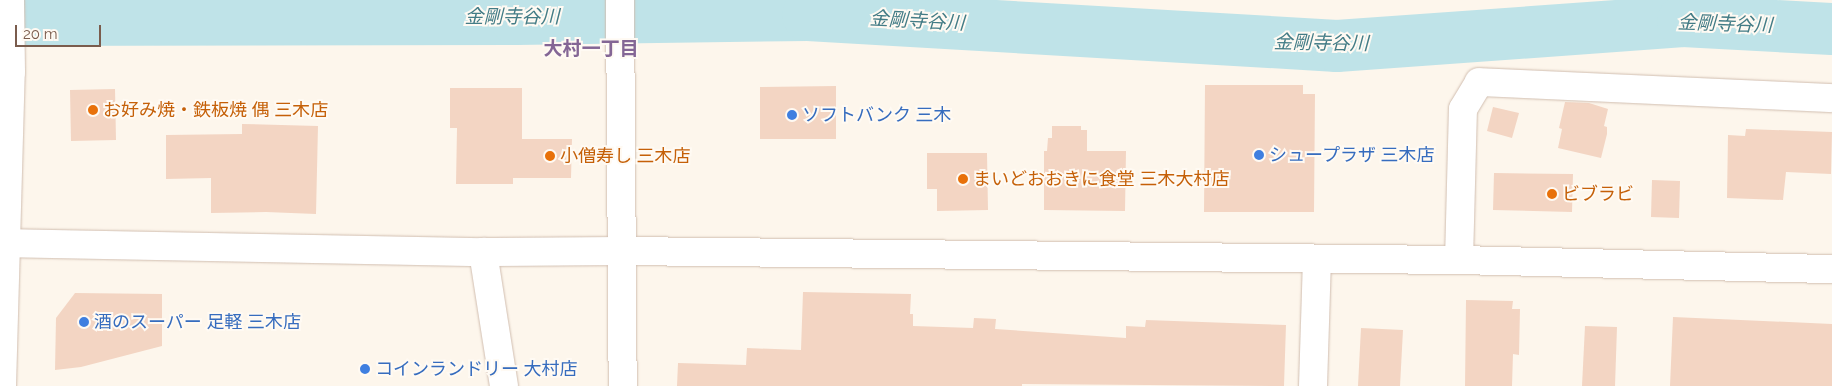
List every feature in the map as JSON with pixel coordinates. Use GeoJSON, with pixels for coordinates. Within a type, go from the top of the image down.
{"type":"FeatureCollection","features":[{"type":"Feature","properties":{"kind":"street"},"geometry":{"type":"LineString","coordinates":[[2,386],[3,243],[11,72],[10,0]]}},
{"type":"Feature","properties":{"kind":"street"},"geometry":{"type":"LineString","coordinates":[[620,0],[623,386]]}},
{"type":"Feature","properties":{"kind":"street"},"geometry":{"type":"LineString","coordinates":[[1459,260],[1463,109],[1479,82],[1832,98]]}},
{"type":"Feature","properties":{"kind":"street"},"geometry":{"type":"LineString","coordinates":[[3,243],[483,252],[621,251],[1459,260],[1832,269]]}},
{"type":"Feature","properties":{"kind":"street"},"geometry":{"type":"LineString","coordinates":[[483,252],[504,386]]}},
{"type":"Feature","properties":{"kind":"street"},"geometry":{"type":"LineString","coordinates":[[1313,386],[1317,259]]}},
{"type":"Feature","properties":{"kind":"building"},"geometry":{"type":"Polygon","coordinates":[[[1205,85],[1303,85],[1303,94],[1315,94],[1314,212],[1204,212],[1205,85]]]}},
{"type":"Feature","properties":{"kind":"building"},"geometry":{"type":"Polygon","coordinates":[[[836,86],[836,139],[760,139],[760,87],[836,86]]]}},
{"type":"Feature","properties":{"kind":"building"},"geometry":{"type":"Polygon","coordinates":[[[450,88],[522,88],[522,139],[572,139],[571,178],[513,178],[513,184],[456,184],[457,128],[450,128],[450,88]]]}},
{"type":"Feature","properties":{"kind":"building"},"geometry":{"type":"Polygon","coordinates":[[[115,89],[116,140],[71,141],[70,90],[115,89]]]}},
{"type":"Feature","properties":{"kind":"building"},"geometry":{"type":"Polygon","coordinates":[[[1565,102],[1589,103],[1608,109],[1604,126],[1607,127],[1607,134],[1601,158],[1558,148],[1562,129],[1559,128],[1565,102]]]}},
{"type":"Feature","properties":{"kind":"building"},"geometry":{"type":"Polygon","coordinates":[[[1493,107],[1519,113],[1512,138],[1487,131],[1493,107]]]}},
{"type":"Feature","properties":{"kind":"building"},"geometry":{"type":"Polygon","coordinates":[[[242,124],[318,126],[316,214],[266,212],[211,213],[211,178],[166,179],[166,135],[242,134],[242,124]]]}},
{"type":"Feature","properties":{"kind":"building"},"geometry":{"type":"Polygon","coordinates":[[[1052,126],[1081,126],[1081,130],[1087,130],[1087,151],[1126,151],[1125,211],[1044,210],[1044,151],[1047,151],[1048,138],[1052,138],[1052,126]]]}},
{"type":"Feature","properties":{"kind":"building"},"geometry":{"type":"Polygon","coordinates":[[[1746,129],[1832,132],[1831,174],[1786,172],[1783,200],[1727,198],[1728,135],[1745,136],[1746,129]]]}},
{"type":"Feature","properties":{"kind":"building"},"geometry":{"type":"Polygon","coordinates":[[[927,153],[987,153],[988,210],[937,211],[937,189],[927,189],[927,153]]]}},
{"type":"Feature","properties":{"kind":"building"},"geometry":{"type":"Polygon","coordinates":[[[1494,173],[1573,174],[1572,212],[1493,210],[1494,173]]]}},
{"type":"Feature","properties":{"kind":"building"},"geometry":{"type":"Polygon","coordinates":[[[1652,180],[1680,181],[1679,218],[1651,217],[1652,180]]]}},
{"type":"Feature","properties":{"kind":"building"},"geometry":{"type":"Polygon","coordinates":[[[803,292],[911,294],[910,314],[913,314],[913,326],[973,328],[974,318],[996,319],[995,329],[1126,338],[1126,326],[1145,327],[1146,320],[1286,325],[1284,386],[1022,384],[1022,386],[677,386],[678,363],[746,365],[747,348],[801,350],[803,292]]]}},
{"type":"Feature","properties":{"kind":"building"},"geometry":{"type":"Polygon","coordinates":[[[75,293],[162,294],[162,346],[81,367],[55,370],[56,318],[75,293]]]}},
{"type":"Feature","properties":{"kind":"building"},"geometry":{"type":"Polygon","coordinates":[[[1466,300],[1513,301],[1512,309],[1520,309],[1519,355],[1513,354],[1512,386],[1465,386],[1466,300]]]}},
{"type":"Feature","properties":{"kind":"building"},"geometry":{"type":"Polygon","coordinates":[[[1673,317],[1832,324],[1832,386],[1670,386],[1673,317]]]}},
{"type":"Feature","properties":{"kind":"building"},"geometry":{"type":"Polygon","coordinates":[[[1585,326],[1617,327],[1615,386],[1582,386],[1585,326]]]}},
{"type":"Feature","properties":{"kind":"building"},"geometry":{"type":"Polygon","coordinates":[[[1361,328],[1403,330],[1400,386],[1358,386],[1361,328]]]}},
{"type":"Feature","properties":{"kind":"waterway","name":"金剛寺谷川"},"geometry":{"type":"LineString","coordinates":[[0,20],[516,19],[808,15],[1337,46],[1683,21],[1832,29]]}},
{"type":"Feature","properties":{"kind":"place","name":"お好み焼・鉄板焼 偶 三木店"},"geometry":{"type":"Point","coordinates":[93,110]}},
{"type":"Feature","properties":{"kind":"place","name":"ソフトバンク 三木"},"geometry":{"type":"Point","coordinates":[792,115]}},
{"type":"Feature","properties":{"kind":"place","name":"シュープラザ 三木店"},"geometry":{"type":"Point","coordinates":[1259,155]}},
{"type":"Feature","properties":{"kind":"place","name":"小僧寿し 三木店"},"geometry":{"type":"Point","coordinates":[550,156]}},
{"type":"Feature","properties":{"kind":"place","name":"まいどおおきに食堂 三木大村店"},"geometry":{"type":"Point","coordinates":[963,179]}},
{"type":"Feature","properties":{"kind":"place","name":"ビブラビ"},"geometry":{"type":"Point","coordinates":[1552,194]}},
{"type":"Feature","properties":{"kind":"place","name":"酒のスーパー 足軽 三木店"},"geometry":{"type":"Point","coordinates":[84,322]}},
{"type":"Feature","properties":{"kind":"place","name":"コインランドリー 大村店"},"geometry":{"type":"Point","coordinates":[365,369]}},
{"type":"Feature","properties":{"kind":"district","name":"大村一丁目"},"geometry":{"type":"Point","coordinates":[591,49]}}]}
